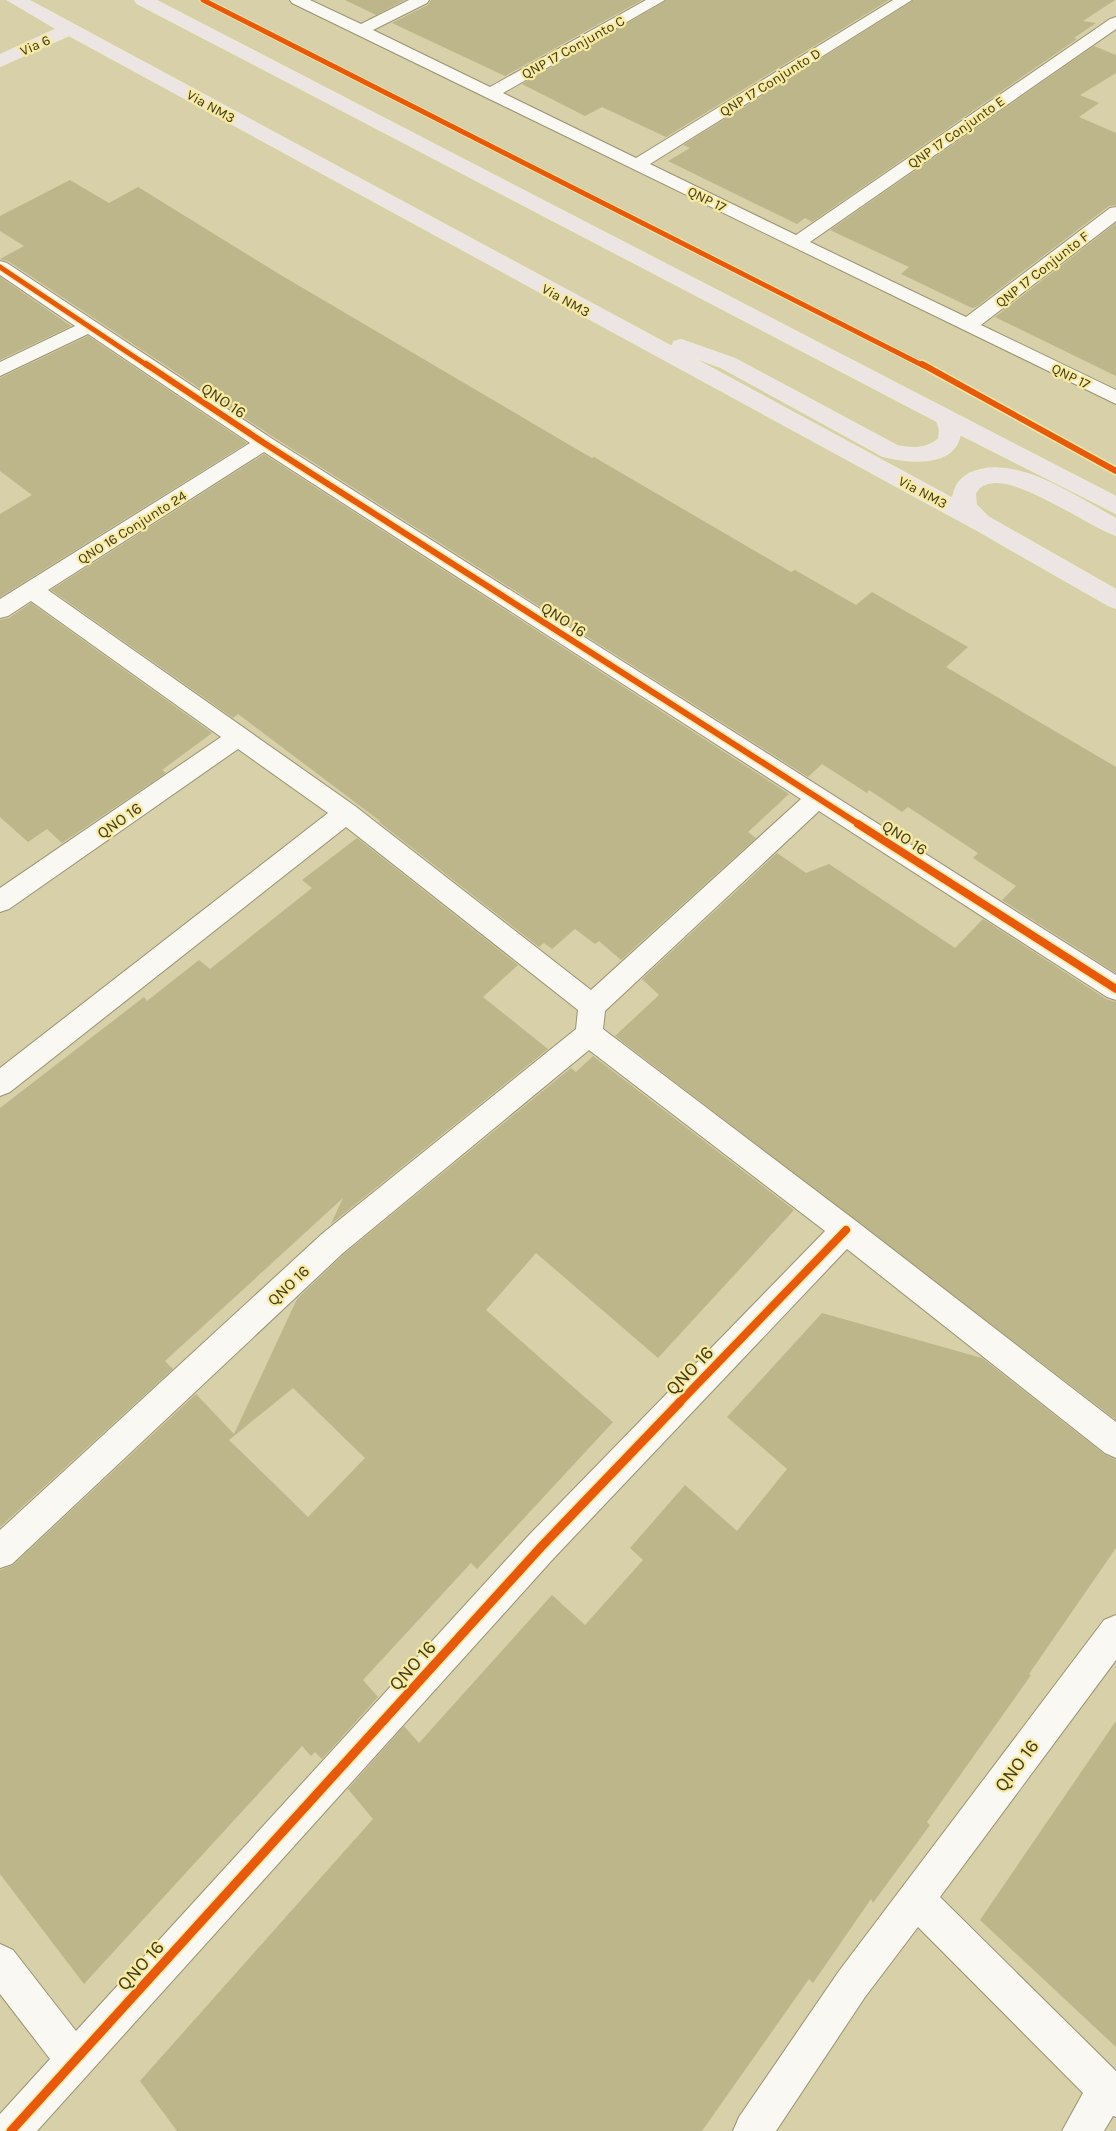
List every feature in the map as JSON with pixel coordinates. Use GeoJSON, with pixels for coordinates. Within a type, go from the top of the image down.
{"type":"FeatureCollection","features":[{"type":"Feature","properties":{"kind":"main road","name":"Via NM3"},"geometry":{"type":"LineString","coordinates":[[16,0],[590,313],[985,525],[1116,600]]}},
{"type":"Feature","properties":{"kind":"main road"},"geometry":{"type":"LineString","coordinates":[[143,0],[1116,506]]}},
{"type":"Feature","properties":{"kind":"main road","name":"Via 6"},"geometry":{"type":"LineString","coordinates":[[0,61],[69,29]]}},
{"type":"Feature","properties":{"kind":"main road"},"geometry":{"type":"LineString","coordinates":[[590,313],[728,363],[890,451],[916,455],[940,449],[946,444],[951,429],[948,421],[942,414]]}},
{"type":"Feature","properties":{"kind":"main road"},"geometry":{"type":"LineString","coordinates":[[985,525],[972,517],[964,506],[963,495],[968,485],[978,478],[1006,474],[1021,478],[1116,528]]}},
{"type":"Feature","properties":{"kind":"street","name":"QNP 17"},"geometry":{"type":"LineString","coordinates":[[298,0],[1116,398]]}},
{"type":"Feature","properties":{"kind":"street"},"geometry":{"type":"LineString","coordinates":[[360,31],[421,0]]}},
{"type":"Feature","properties":{"kind":"street","name":"QNP 17 Conjunto C"},"geometry":{"type":"LineString","coordinates":[[488,94],[657,0]]}},
{"type":"Feature","properties":{"kind":"street","name":"QNP 17 Conjunto D"},"geometry":{"type":"LineString","coordinates":[[637,165],[904,0]]}},
{"type":"Feature","properties":{"kind":"street","name":"QNP 17 Conjunto E"},"geometry":{"type":"LineString","coordinates":[[796,243],[1116,22]]}},
{"type":"Feature","properties":{"kind":"street","name":"QNP 17 Conjunto F"},"geometry":{"type":"LineString","coordinates":[[967,326],[1116,212]]}},
{"type":"Feature","properties":{"kind":"street","name":"QNO 16"},"geometry":{"type":"LineString","coordinates":[[0,267],[264,444],[1116,989]]}},
{"type":"Feature","properties":{"kind":"street"},"geometry":{"type":"LineString","coordinates":[[0,370],[89,326]]}},
{"type":"Feature","properties":{"kind":"street","name":"QNO 16 Conjunto 24"},"geometry":{"type":"LineString","coordinates":[[0,610],[264,444]]}},
{"type":"Feature","properties":{"kind":"street"},"geometry":{"type":"LineString","coordinates":[[32,590],[346,813],[590,1020],[846,1230],[1116,1442]]}},
{"type":"Feature","properties":{"kind":"street","name":"QNO 16"},"geometry":{"type":"LineString","coordinates":[[0,902],[238,737]]}},
{"type":"Feature","properties":{"kind":"street","name":"QNO 16"},"geometry":{"type":"LineString","coordinates":[[0,1552],[333,1243],[590,1020],[818,797]]}},
{"type":"Feature","properties":{"kind":"street"},"geometry":{"type":"LineString","coordinates":[[0,1084],[346,813]]}},
{"type":"Feature","properties":{"kind":"street","name":"QNO 16"},"geometry":{"type":"LineString","coordinates":[[11,2131],[535,1554],[846,1230]]}},
{"type":"Feature","properties":{"kind":"street","name":"QNO 16"},"geometry":{"type":"LineString","coordinates":[[752,2131],[852,1984],[1116,1632]]}},
{"type":"Feature","properties":{"kind":"street"},"geometry":{"type":"LineString","coordinates":[[915,1898],[1112,2094],[1082,2131]]}},
{"type":"Feature","properties":{"kind":"street"},"geometry":{"type":"LineString","coordinates":[[0,1963],[75,2061]]}},
{"type":"Feature","properties":{"kind":"building"},"geometry":{"type":"Polygon","coordinates":[[[345,0],[405,0],[376,15],[345,0]]]}},
{"type":"Feature","properties":{"kind":"building"},"geometry":{"type":"Polygon","coordinates":[[[431,0],[642,0],[505,76],[392,23],[428,5],[431,0]]]}},
{"type":"Feature","properties":{"kind":"building"},"geometry":{"type":"Polygon","coordinates":[[[667,0],[889,0],[666,137],[602,107],[585,116],[522,84],[667,0]]]}},
{"type":"Feature","properties":{"kind":"building"},"geometry":{"type":"Polygon","coordinates":[[[914,0],[1115,0],[1083,21],[1096,23],[1074,38],[1077,39],[812,222],[805,218],[797,224],[668,161],[690,148],[683,145],[914,0]]]}},
{"type":"Feature","properties":{"kind":"building"},"geometry":{"type":"Polygon","coordinates":[[[1094,46],[1116,55],[1116,73],[1080,95],[1099,103],[1079,117],[1116,133],[1116,205],[1109,206],[976,307],[972,308],[901,274],[909,267],[830,230],[1094,46]]]}},
{"type":"Feature","properties":{"kind":"building"},"geometry":{"type":"Polygon","coordinates":[[[70,180],[109,203],[138,187],[279,274],[566,443],[592,458],[594,457],[791,572],[795,570],[856,605],[872,592],[968,647],[946,667],[1116,767],[1116,973],[1002,900],[1016,886],[973,858],[978,853],[908,807],[902,812],[869,790],[867,793],[822,764],[808,777],[272,436],[8,261],[0,259],[24,246],[0,231],[0,216],[70,180]]]}},
{"type":"Feature","properties":{"kind":"building"},"geometry":{"type":"Polygon","coordinates":[[[1116,223],[1116,376],[995,317],[1116,223]]]}},
{"type":"Feature","properties":{"kind":"building"},"geometry":{"type":"Polygon","coordinates":[[[0,277],[71,326],[0,360],[0,277]]]}},
{"type":"Feature","properties":{"kind":"building"},"geometry":{"type":"Polygon","coordinates":[[[88,336],[247,443],[0,597],[0,514],[32,495],[0,471],[0,378],[88,336]]]}},
{"type":"Feature","properties":{"kind":"building"},"geometry":{"type":"Polygon","coordinates":[[[264,454],[789,794],[748,832],[756,838],[621,960],[599,941],[595,944],[575,929],[552,949],[544,943],[539,947],[380,821],[238,714],[233,718],[51,590],[264,454]]]}},
{"type":"Feature","properties":{"kind":"building"},"geometry":{"type":"Polygon","coordinates":[[[31,603],[212,733],[162,770],[166,773],[62,843],[47,829],[28,842],[0,817],[0,620],[9,618],[31,603]]]}},
{"type":"Feature","properties":{"kind":"building"},"geometry":{"type":"Polygon","coordinates":[[[357,838],[518,965],[483,997],[548,1049],[331,1224],[343,1198],[165,1361],[173,1369],[0,1527],[0,1108],[144,997],[147,1001],[199,960],[210,969],[312,888],[302,880],[357,838]]]}},
{"type":"Feature","properties":{"kind":"building"},"geometry":{"type":"Polygon","coordinates":[[[777,853],[806,873],[829,864],[955,948],[983,919],[1106,999],[1116,1002],[1116,1420],[615,1036],[659,995],[642,979],[777,853]]]}},
{"type":"Feature","properties":{"kind":"building"},"geometry":{"type":"Polygon","coordinates":[[[593,1056],[794,1210],[658,1358],[536,1253],[486,1310],[613,1422],[477,1569],[471,1563],[363,1680],[378,1697],[322,1759],[315,1752],[311,1756],[302,1746],[84,1984],[0,1874],[0,1570],[13,1565],[196,1394],[234,1434],[297,1299],[344,1254],[571,1068],[576,1072],[593,1056]],[[293,1388],[229,1440],[308,1517],[365,1458],[293,1388]]]}},
{"type":"Feature","properties":{"kind":"building"},"geometry":{"type":"Polygon","coordinates":[[[822,1313],[982,1358],[1104,1454],[1116,1460],[1116,1548],[1029,1674],[1031,1675],[927,1822],[930,1825],[873,1903],[871,1899],[813,1983],[809,1979],[702,2131],[177,2131],[140,2081],[373,1819],[348,1789],[404,1726],[419,1743],[552,1595],[585,1625],[643,1560],[630,1548],[685,1485],[737,1531],[787,1469],[727,1417],[822,1313]]]}},
{"type":"Feature","properties":{"kind":"building"},"geometry":{"type":"Polygon","coordinates":[[[1116,1721],[1116,2047],[980,1920],[1116,1721]]]}},
{"type":"Feature","properties":{"kind":"cycle path"},"geometry":{"type":"LineString","coordinates":[[203,0],[925,366],[1116,471]]}},
{"type":"Feature","properties":{"kind":"cycle path"},"geometry":{"type":"LineString","coordinates":[[0,267],[264,443],[1116,989]]}},
{"type":"Feature","properties":{"kind":"cycle path"},"geometry":{"type":"LineString","coordinates":[[11,2131],[541,1547],[846,1230]]}}]}
